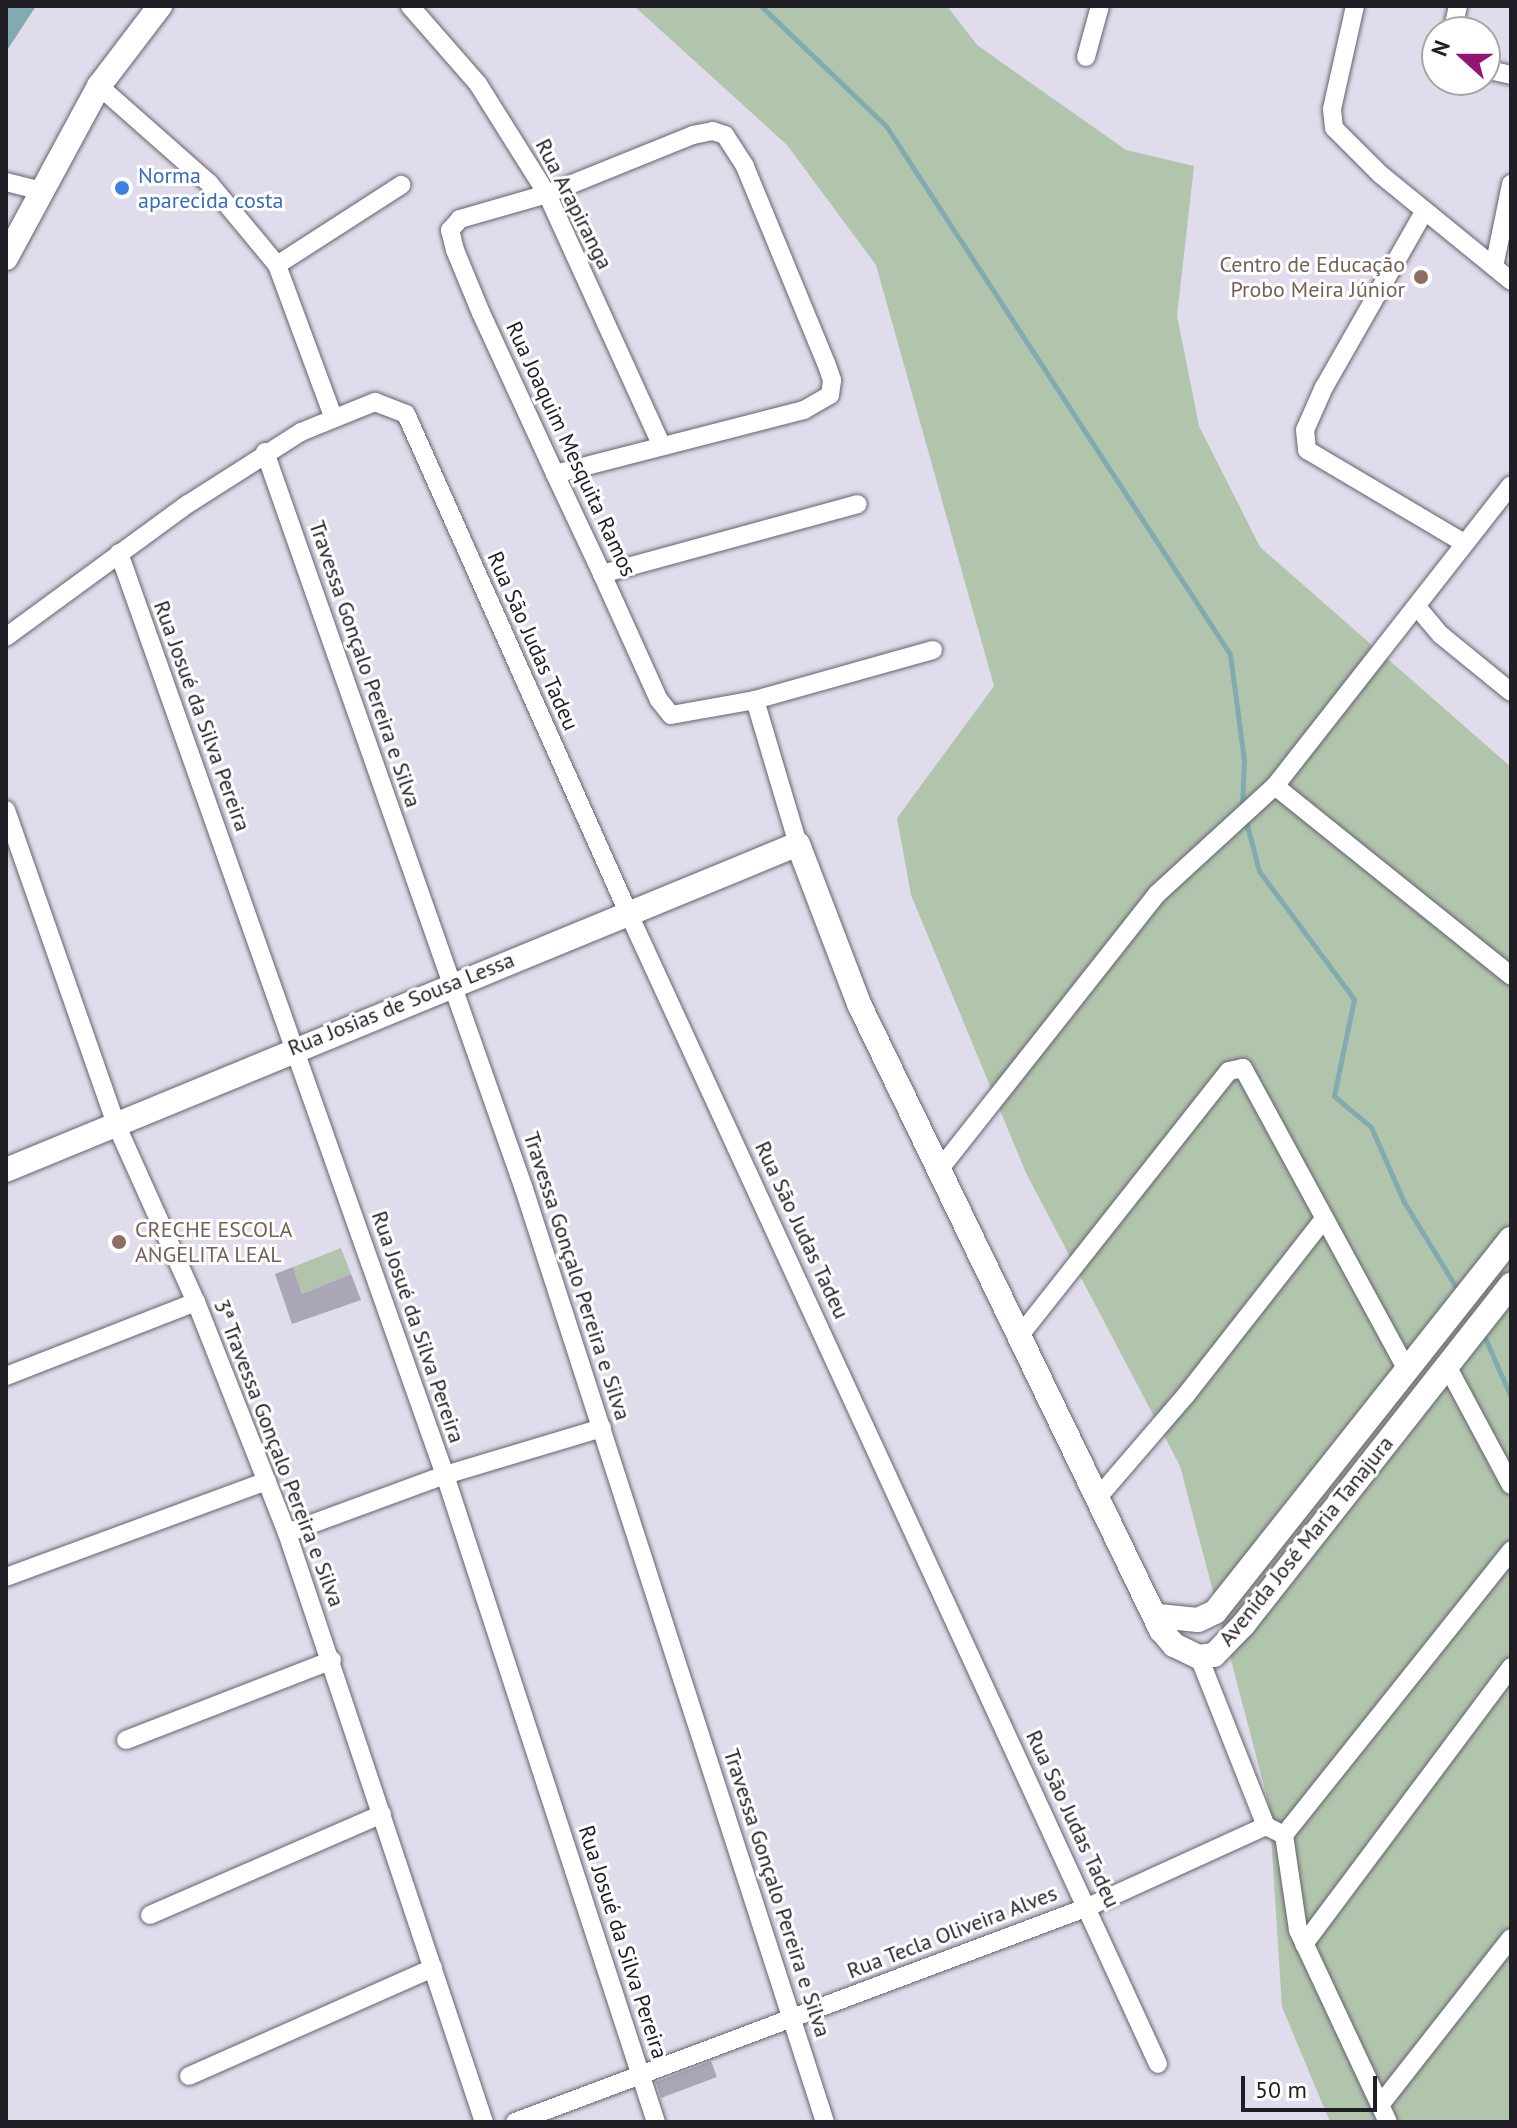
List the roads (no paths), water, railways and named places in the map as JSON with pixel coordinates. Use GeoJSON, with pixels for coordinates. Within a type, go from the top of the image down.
{"type":"FeatureCollection","features":[{"type":"Feature","properties":{"kind":"street"},"geometry":{"type":"LineString","coordinates":[[6,258],[39,190],[99,86],[160,6]]}},
{"type":"Feature","properties":{"kind":"street","name":"Rua Arapiranga"},"geometry":{"type":"LineString","coordinates":[[410,6],[478,84],[547,194],[662,446]]}},
{"type":"Feature","properties":{"kind":"street"},"geometry":{"type":"LineString","coordinates":[[1086,57],[1100,6]]}},
{"type":"Feature","properties":{"kind":"street"},"geometry":{"type":"LineString","coordinates":[[1355,6],[1332,109],[1334,128],[1424,212],[1511,281]]}},
{"type":"Feature","properties":{"kind":"street"},"geometry":{"type":"LineString","coordinates":[[6,637],[119,553],[265,452],[333,416],[277,265],[209,183],[99,86]]}},
{"type":"Feature","properties":{"kind":"street"},"geometry":{"type":"LineString","coordinates":[[547,194],[713,131],[733,142],[832,388],[826,400],[804,410],[555,474]]}},
{"type":"Feature","properties":{"kind":"street"},"geometry":{"type":"LineString","coordinates":[[6,182],[39,190]]}},
{"type":"Feature","properties":{"kind":"street"},"geometry":{"type":"LineString","coordinates":[[1494,267],[1511,184]]}},
{"type":"Feature","properties":{"kind":"street"},"geometry":{"type":"LineString","coordinates":[[277,265],[401,185]]}},
{"type":"Feature","properties":{"kind":"street","name":"Rua Joaquim Mesquita Ramos"},"geometry":{"type":"LineString","coordinates":[[547,194],[460,219],[450,230],[455,250],[659,700],[671,715],[687,716],[755,700]]}},
{"type":"Feature","properties":{"kind":"street"},"geometry":{"type":"LineString","coordinates":[[1424,212],[1324,387],[1305,430],[1307,450],[1464,543]]}},
{"type":"Feature","properties":{"kind":"street","name":"Rua São Judas Tadeu"},"geometry":{"type":"LineString","coordinates":[[333,416],[375,402],[406,414],[627,910],[1158,2064]]}},
{"type":"Feature","properties":{"kind":"street","name":"Travessa Gonçalo Pereira e Silva"},"geometry":{"type":"LineString","coordinates":[[265,452],[452,984],[602,1428],[825,2122]]}},
{"type":"Feature","properties":{"kind":"street"},"geometry":{"type":"LineString","coordinates":[[939,1170],[1157,894],[1275,786],[1418,608],[1464,543],[1511,485]]}},
{"type":"Feature","properties":{"kind":"street"},"geometry":{"type":"LineString","coordinates":[[602,574],[858,504]]}},
{"type":"Feature","properties":{"kind":"street","name":"Rua Josué da Silva Pereira"},"geometry":{"type":"LineString","coordinates":[[119,553],[445,1475],[656,2122]]}},
{"type":"Feature","properties":{"kind":"street"},"geometry":{"type":"LineString","coordinates":[[1418,608],[1441,635],[1511,692]]}},
{"type":"Feature","properties":{"kind":"street"},"geometry":{"type":"LineString","coordinates":[[933,650],[755,700],[798,844],[860,1006],[1158,1616]]}},
{"type":"Feature","properties":{"kind":"street"},"geometry":{"type":"LineString","coordinates":[[1275,786],[1511,976]]}},
{"type":"Feature","properties":{"kind":"street","name":"3ª Travessa Gonçalo Pereira e Silva"},"geometry":{"type":"LineString","coordinates":[[6,810],[115,1122],[196,1302],[287,1533],[484,2122]]}},
{"type":"Feature","properties":{"kind":"street","name":"Rua Josias de Sousa Lessa"},"geometry":{"type":"LineString","coordinates":[[6,1170],[627,910],[798,844]]}},
{"type":"Feature","properties":{"kind":"street"},"geometry":{"type":"LineString","coordinates":[[1021,1334],[1229,1071],[1243,1068],[1407,1370]]}},
{"type":"Feature","properties":{"kind":"street"},"geometry":{"type":"LineString","coordinates":[[1100,1495],[1186,1395],[1324,1219]]}},
{"type":"Feature","properties":{"kind":"street","name":"Avenida José Maria Tanajura"},"geometry":{"type":"LineString","coordinates":[[1511,1239],[1283,1532],[1207,1618],[1158,1616],[1167,1639],[1199,1657],[1222,1648],[1511,1285]]}},
{"type":"Feature","properties":{"kind":"street"},"geometry":{"type":"LineString","coordinates":[[6,1376],[196,1302]]}},
{"type":"Feature","properties":{"kind":"street"},"geometry":{"type":"LineString","coordinates":[[1446,1364],[1511,1485]]}},
{"type":"Feature","properties":{"kind":"street"},"geometry":{"type":"LineString","coordinates":[[287,1533],[445,1475],[602,1428]]}},
{"type":"Feature","properties":{"kind":"street"},"geometry":{"type":"LineString","coordinates":[[6,1577],[267,1481]]}},
{"type":"Feature","properties":{"kind":"street"},"geometry":{"type":"LineString","coordinates":[[1283,1532],[1303,1548]]}},
{"type":"Feature","properties":{"kind":"street"},"geometry":{"type":"LineString","coordinates":[[1511,1551],[1284,1835],[1304,1944],[1384,2113],[1511,1938]]}},
{"type":"Feature","properties":{"kind":"street"},"geometry":{"type":"LineString","coordinates":[[1199,1657],[1266,1826],[1284,1835]]}},
{"type":"Feature","properties":{"kind":"street"},"geometry":{"type":"LineString","coordinates":[[126,1740],[332,1660]]}},
{"type":"Feature","properties":{"kind":"street"},"geometry":{"type":"LineString","coordinates":[[1304,1944],[1511,1667]]}},
{"type":"Feature","properties":{"kind":"street"},"geometry":{"type":"LineString","coordinates":[[150,1915],[382,1814]]}},
{"type":"Feature","properties":{"kind":"street","name":"Rua Tecla Oliveira Alves"},"geometry":{"type":"LineString","coordinates":[[515,2122],[1088,1907],[1266,1826]]}},
{"type":"Feature","properties":{"kind":"street"},"geometry":{"type":"LineString","coordinates":[[189,2076],[433,1968]]}},
{"type":"Feature","properties":{"kind":"waterway"},"geometry":{"type":"LineString","coordinates":[[761,6],[886,126],[1230,654],[1244,760],[1242,808]]}},
{"type":"Feature","properties":{"kind":"waterway"},"geometry":{"type":"LineString","coordinates":[[1246,821],[1259,871],[1354,999],[1334,1096],[1371,1127],[1404,1202],[1459,1292]]}},
{"type":"Feature","properties":{"kind":"waterway"},"geometry":{"type":"LineString","coordinates":[[1482,1331],[1511,1397]]}},
{"type":"Feature","properties":{"kind":"place","name":"Norma aparecida costa"},"geometry":{"type":"Point","coordinates":[122,188]}},
{"type":"Feature","properties":{"kind":"place","name":"Centro de Educação Probo Meira Júnior"},"geometry":{"type":"Point","coordinates":[1421,277]}},
{"type":"Feature","properties":{"kind":"place","name":"CRECHE ESCOLA ANGELITA LEAL"},"geometry":{"type":"Point","coordinates":[119,1242]}}]}
